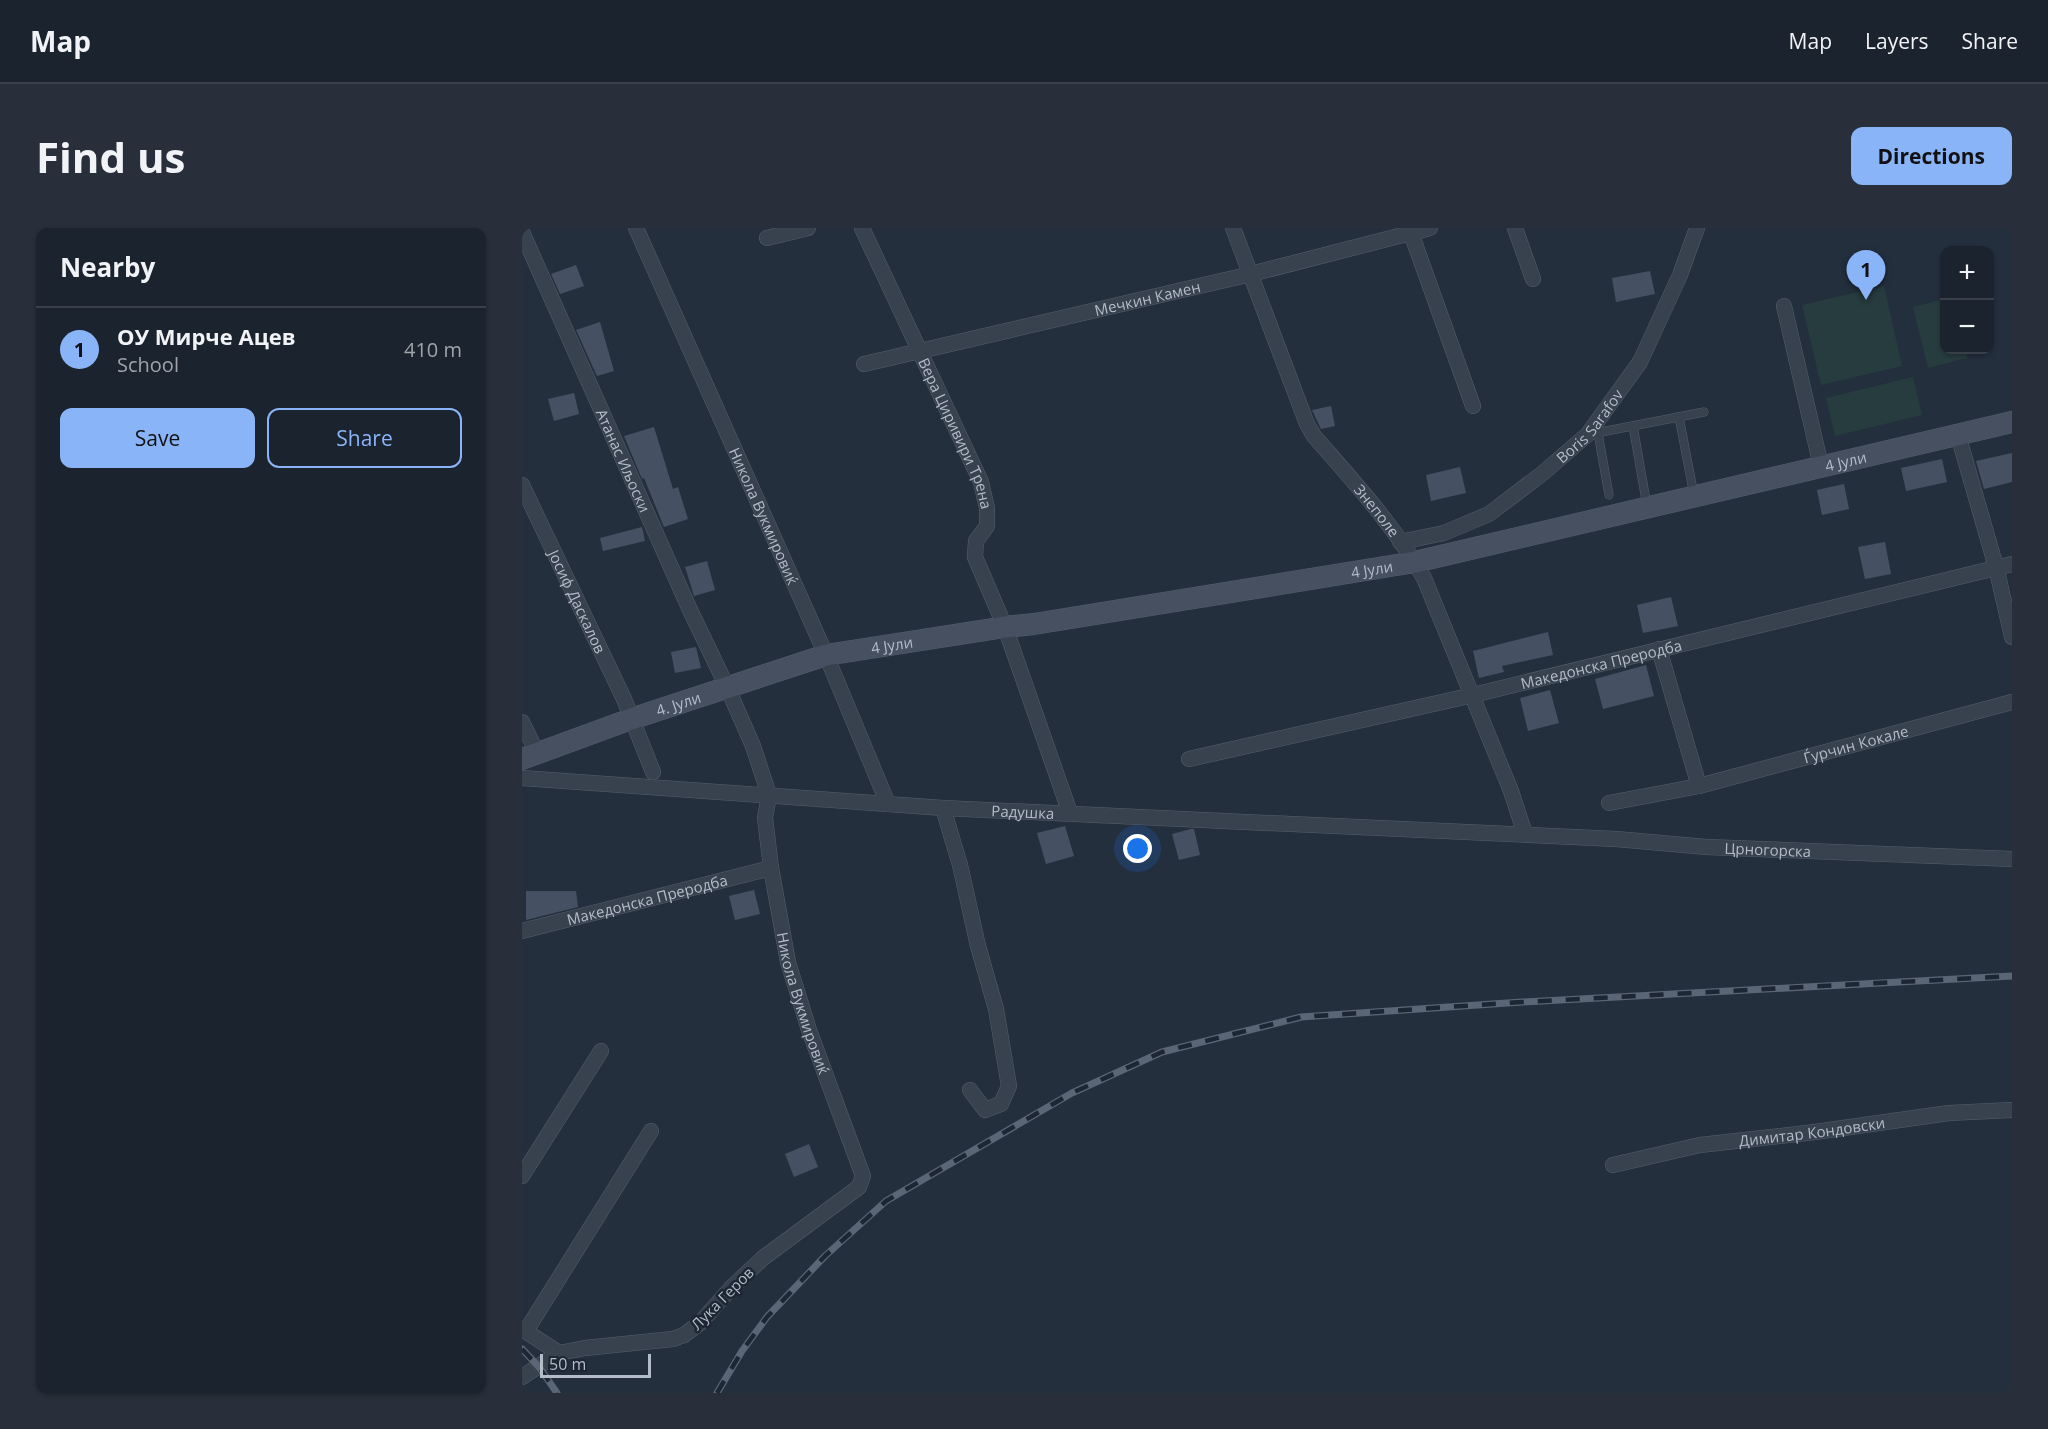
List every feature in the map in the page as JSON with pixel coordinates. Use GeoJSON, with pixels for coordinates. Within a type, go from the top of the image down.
{"type":"FeatureCollection","features":[{"type":"Feature","properties":{"kind":"street","name":"Никола Вукмировиќ"},"geometry":{"type":"LineString","coordinates":[[636,228],[826,655],[888,804]]}},
{"type":"Feature","properties":{"kind":"street"},"geometry":{"type":"LineString","coordinates":[[767,238],[808,228]]}},
{"type":"Feature","properties":{"kind":"street","name":"Вера Циривири Трена"},"geometry":{"type":"LineString","coordinates":[[862,228],[981,482],[987,508],[987,526],[976,541],[975,557],[1005,627],[1070,813]]}},
{"type":"Feature","properties":{"kind":"street","name":"Знеполе"},"geometry":{"type":"LineString","coordinates":[[1233,228],[1307,424],[1314,436],[1376,508],[1424,578],[1511,791],[1525,834]]}},
{"type":"Feature","properties":{"kind":"street","name":"Мечкин Камен"},"geometry":{"type":"LineString","coordinates":[[864,364],[1251,274],[1430,228]]}},
{"type":"Feature","properties":{"kind":"street"},"geometry":{"type":"LineString","coordinates":[[1515,228],[1533,279]]}},
{"type":"Feature","properties":{"kind":"street","name":"Boris Sarafov"},"geometry":{"type":"LineString","coordinates":[[1400,542],[1444,533],[1489,514],[1593,434],[1640,362],[1680,275],[1697,228]]}},
{"type":"Feature","properties":{"kind":"street","name":"Aтанас Иљоски"},"geometry":{"type":"LineString","coordinates":[[522,232],[690,610],[728,689]]}},
{"type":"Feature","properties":{"kind":"street"},"geometry":{"type":"LineString","coordinates":[[1411,232],[1473,406]]}},
{"type":"Feature","properties":{"kind":"street"},"geometry":{"type":"LineString","coordinates":[[1784,306],[1821,466]]}},
{"type":"Feature","properties":{"kind":"street","name":"4 Јули"},"geometry":{"type":"LineString","coordinates":[[728,689],[826,655],[1034,624],[1415,562],[2012,422]]}},
{"type":"Feature","properties":{"kind":"street"},"geometry":{"type":"LineString","coordinates":[[1958,435],[1996,567],[2012,637]]}},
{"type":"Feature","properties":{"kind":"street","name":"Јосиф Даскалов"},"geometry":{"type":"LineString","coordinates":[[522,485],[614,678],[653,772]]}},
{"type":"Feature","properties":{"kind":"street","name":"Македонска Преродба"},"geometry":{"type":"LineString","coordinates":[[1189,759],[1473,695],[2012,564]]}},
{"type":"Feature","properties":{"kind":"street"},"geometry":{"type":"LineString","coordinates":[[1659,649],[1699,786]]}},
{"type":"Feature","properties":{"kind":"street","name":"Никола Вукмировиќ"},"geometry":{"type":"LineString","coordinates":[[728,689],[753,746],[769,795],[765,818],[771,868],[788,962],[809,1030],[863,1176]]}},
{"type":"Feature","properties":{"kind":"street","name":"4. Јули"},"geometry":{"type":"LineString","coordinates":[[631,720],[728,689]]}},
{"type":"Feature","properties":{"kind":"street","name":"Ѓурчин Кокале"},"geometry":{"type":"LineString","coordinates":[[1609,803],[1699,786],[2012,702]]}},
{"type":"Feature","properties":{"kind":"street"},"geometry":{"type":"LineString","coordinates":[[522,722],[530,756],[631,720]]}},
{"type":"Feature","properties":{"kind":"street","name":"Радушка"},"geometry":{"type":"LineString","coordinates":[[522,778],[943,808],[1525,834]]}},
{"type":"Feature","properties":{"kind":"street"},"geometry":{"type":"LineString","coordinates":[[943,808],[960,865],[978,946],[996,1009],[1009,1086],[1001,1104],[985,1110],[970,1090]]}},
{"type":"Feature","properties":{"kind":"street","name":"Црногорска"},"geometry":{"type":"LineString","coordinates":[[1525,834],[1707,847],[2012,859]]}},
{"type":"Feature","properties":{"kind":"street","name":"Македонска Преродба"},"geometry":{"type":"LineString","coordinates":[[522,931],[771,868]]}},
{"type":"Feature","properties":{"kind":"street"},"geometry":{"type":"LineString","coordinates":[[522,1176],[601,1051]]}},
{"type":"Feature","properties":{"kind":"street","name":"Димитар Кондовски"},"geometry":{"type":"LineString","coordinates":[[1613,1165],[1700,1145],[1949,1113],[2012,1110]]}},
{"type":"Feature","properties":{"kind":"street"},"geometry":{"type":"LineString","coordinates":[[559,1353],[524,1330],[651,1131]]}},
{"type":"Feature","properties":{"kind":"street","name":"Лука Геров"},"geometry":{"type":"LineString","coordinates":[[522,1377],[559,1353],[673,1339],[684,1335],[700,1323],[732,1287],[763,1258],[859,1187],[863,1176]]}},
{"type":"Feature","properties":{"kind":"lane"},"geometry":{"type":"LineString","coordinates":[[1609,495],[1593,434],[1704,412]]}},
{"type":"Feature","properties":{"kind":"lane"},"geometry":{"type":"LineString","coordinates":[[1679,417],[1694,496]]}},
{"type":"Feature","properties":{"kind":"lane"},"geometry":{"type":"LineString","coordinates":[[1633,426],[1648,507]]}},
{"type":"Feature","properties":{"kind":"green space"},"geometry":{"type":"Polygon","coordinates":[[[1884,286],[1902,366],[1821,385],[1802,305],[1884,286]]]}},
{"type":"Feature","properties":{"kind":"green space"},"geometry":{"type":"Polygon","coordinates":[[[1940,300],[1940,354],[1966,354],[1967,358],[1928,368],[1913,307],[1940,300]]]}},
{"type":"Feature","properties":{"kind":"green space"},"geometry":{"type":"Polygon","coordinates":[[[1913,377],[1922,415],[1835,436],[1826,398],[1913,377]]]}},
{"type":"Feature","properties":{"kind":"building"},"geometry":{"type":"Polygon","coordinates":[[[576,265],[584,286],[560,294],[551,274],[576,265]]]}},
{"type":"Feature","properties":{"kind":"building"},"geometry":{"type":"Polygon","coordinates":[[[1650,271],[1655,294],[1616,302],[1612,278],[1650,271]]]}},
{"type":"Feature","properties":{"kind":"building"},"geometry":{"type":"Polygon","coordinates":[[[600,322],[614,371],[597,376],[576,330],[600,322]]]}},
{"type":"Feature","properties":{"kind":"building"},"geometry":{"type":"Polygon","coordinates":[[[574,393],[579,414],[554,421],[548,399],[574,393]]]}},
{"type":"Feature","properties":{"kind":"building"},"geometry":{"type":"Polygon","coordinates":[[[1331,406],[1335,426],[1321,429],[1312,410],[1331,406]]]}},
{"type":"Feature","properties":{"kind":"building"},"geometry":{"type":"Polygon","coordinates":[[[654,427],[673,489],[678,487],[688,519],[664,527],[624,436],[654,427]]]}},
{"type":"Feature","properties":{"kind":"building"},"geometry":{"type":"Polygon","coordinates":[[[2012,453],[2012,482],[1984,489],[1976,461],[2012,453]]]}},
{"type":"Feature","properties":{"kind":"building"},"geometry":{"type":"Polygon","coordinates":[[[1942,459],[1947,482],[1906,491],[1901,468],[1942,459]]]}},
{"type":"Feature","properties":{"kind":"building"},"geometry":{"type":"Polygon","coordinates":[[[1460,467],[1466,493],[1431,501],[1426,475],[1460,467]]]}},
{"type":"Feature","properties":{"kind":"building"},"geometry":{"type":"Polygon","coordinates":[[[1844,484],[1849,509],[1822,515],[1817,490],[1844,484]]]}},
{"type":"Feature","properties":{"kind":"building"},"geometry":{"type":"Polygon","coordinates":[[[642,527],[645,541],[603,551],[600,538],[642,527]]]}},
{"type":"Feature","properties":{"kind":"building"},"geometry":{"type":"Polygon","coordinates":[[[1885,542],[1891,574],[1865,579],[1858,547],[1885,542]]]}},
{"type":"Feature","properties":{"kind":"building"},"geometry":{"type":"Polygon","coordinates":[[[707,561],[715,590],[694,596],[685,567],[707,561]]]}},
{"type":"Feature","properties":{"kind":"building"},"geometry":{"type":"Polygon","coordinates":[[[1671,597],[1678,626],[1643,633],[1637,605],[1671,597]]]}},
{"type":"Feature","properties":{"kind":"building"},"geometry":{"type":"Polygon","coordinates":[[[1548,632],[1553,655],[1502,666],[1504,672],[1479,678],[1473,651],[1548,632]]]}},
{"type":"Feature","properties":{"kind":"building"},"geometry":{"type":"Polygon","coordinates":[[[696,647],[701,668],[675,673],[671,652],[696,647]]]}},
{"type":"Feature","properties":{"kind":"building"},"geometry":{"type":"Polygon","coordinates":[[[1646,665],[1654,696],[1603,709],[1595,679],[1646,665]]]}},
{"type":"Feature","properties":{"kind":"building"},"geometry":{"type":"Polygon","coordinates":[[[1550,690],[1559,723],[1528,731],[1520,698],[1550,690]]]}},
{"type":"Feature","properties":{"kind":"building"},"geometry":{"type":"Polygon","coordinates":[[[1065,826],[1074,856],[1046,864],[1037,833],[1065,826]]]}},
{"type":"Feature","properties":{"kind":"building"},"geometry":{"type":"Polygon","coordinates":[[[1194,829],[1200,855],[1179,860],[1172,834],[1194,829]]]}},
{"type":"Feature","properties":{"kind":"building"},"geometry":{"type":"Polygon","coordinates":[[[754,890],[760,914],[735,920],[729,896],[754,890]]]}},
{"type":"Feature","properties":{"kind":"building"},"geometry":{"type":"Polygon","coordinates":[[[526,891],[576,891],[578,907],[526,920],[526,891]]]}},
{"type":"Feature","properties":{"kind":"building"},"geometry":{"type":"Polygon","coordinates":[[[809,1144],[818,1167],[794,1177],[785,1154],[809,1144]]]}},
{"type":"Feature","properties":{"kind":"railway"},"geometry":{"type":"LineString","coordinates":[[717,1393],[742,1351],[767,1317],[825,1256],[886,1201],[1072,1093],[1162,1052],[1301,1017],[1522,1002],[2012,976]]}},
{"type":"Feature","properties":{"kind":"railway"},"geometry":{"type":"LineString","coordinates":[[522,1349],[539,1367],[557,1393]]}},
{"type":"Feature","properties":{"kind":"place","name":"ОУ Мирче Ацев"},"geometry":{"type":"Point","coordinates":[1866,300]}}]}
